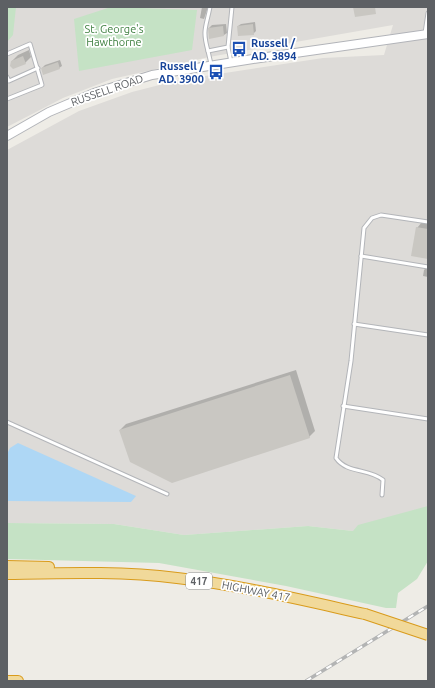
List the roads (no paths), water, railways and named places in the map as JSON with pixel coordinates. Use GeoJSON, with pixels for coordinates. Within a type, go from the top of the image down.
{"type":"FeatureCollection","features":[{"type":"Feature","properties":{"kind":"highway"},"geometry":{"type":"LineString","coordinates":[[7,566],[65,567],[134,574]]}},
{"type":"Feature","properties":{"kind":"highway","name":"HIGHWAY 417"},"geometry":{"type":"LineString","coordinates":[[7,574],[93,572],[134,574],[218,583],[365,614],[428,635]]}},
{"type":"Feature","properties":{"kind":"highway"},"geometry":{"type":"LineString","coordinates":[[7,681],[18,681]]}},
{"type":"Feature","properties":{"kind":"main road","name":"RUSSELL ROAD"},"geometry":{"type":"LineString","coordinates":[[7,136],[48,112],[94,93],[152,75],[231,62],[426,35]]}},
{"type":"Feature","properties":{"kind":"lane"},"geometry":{"type":"LineString","coordinates":[[210,7],[207,21],[204,26],[204,37],[211,66]]}},
{"type":"Feature","properties":{"kind":"lane"},"geometry":{"type":"LineString","coordinates":[[231,62],[228,46],[232,7]]}},
{"type":"Feature","properties":{"kind":"lane"},"geometry":{"type":"LineString","coordinates":[[426,35],[428,13]]}},
{"type":"Feature","properties":{"kind":"lane"},"geometry":{"type":"LineString","coordinates":[[7,54],[30,44],[42,85],[7,99]]}},
{"type":"Feature","properties":{"kind":"lane"},"geometry":{"type":"LineString","coordinates":[[208,51],[228,46]]}},
{"type":"Feature","properties":{"kind":"lane"},"geometry":{"type":"LineString","coordinates":[[7,77],[9,81],[38,68]]}},
{"type":"Feature","properties":{"kind":"lane"},"geometry":{"type":"LineString","coordinates":[[382,495],[383,480],[377,475],[349,468],[340,463],[336,458],[351,361],[364,228],[372,218],[381,215],[428,222]]}},
{"type":"Feature","properties":{"kind":"lane"},"geometry":{"type":"LineString","coordinates":[[361,256],[428,267]]}},
{"type":"Feature","properties":{"kind":"lane"},"geometry":{"type":"LineString","coordinates":[[354,324],[428,335]]}},
{"type":"Feature","properties":{"kind":"lane"},"geometry":{"type":"LineString","coordinates":[[343,406],[428,419]]}},
{"type":"Feature","properties":{"kind":"lane"},"geometry":{"type":"LineString","coordinates":[[7,422],[167,494]]}},
{"type":"Feature","properties":{"kind":"water"},"geometry":{"type":"Polygon","coordinates":[[[18,443],[136,496],[131,502],[7,501],[7,454],[10,448],[18,443]]]}},
{"type":"Feature","properties":{"kind":"railway"},"geometry":{"type":"LineString","coordinates":[[306,681],[428,606]]}},
{"type":"Feature","properties":{"kind":"place","name":"Russell / AD. 3894"},"geometry":{"type":"Point","coordinates":[239,49]}},
{"type":"Feature","properties":{"kind":"place","name":"Russell / AD. 3900"},"geometry":{"type":"Point","coordinates":[216,72]}},
{"type":"Feature","properties":{"kind":"park label","name":"St. George's Hawthorne"},"geometry":{"type":"Point","coordinates":[114,35]}}]}
